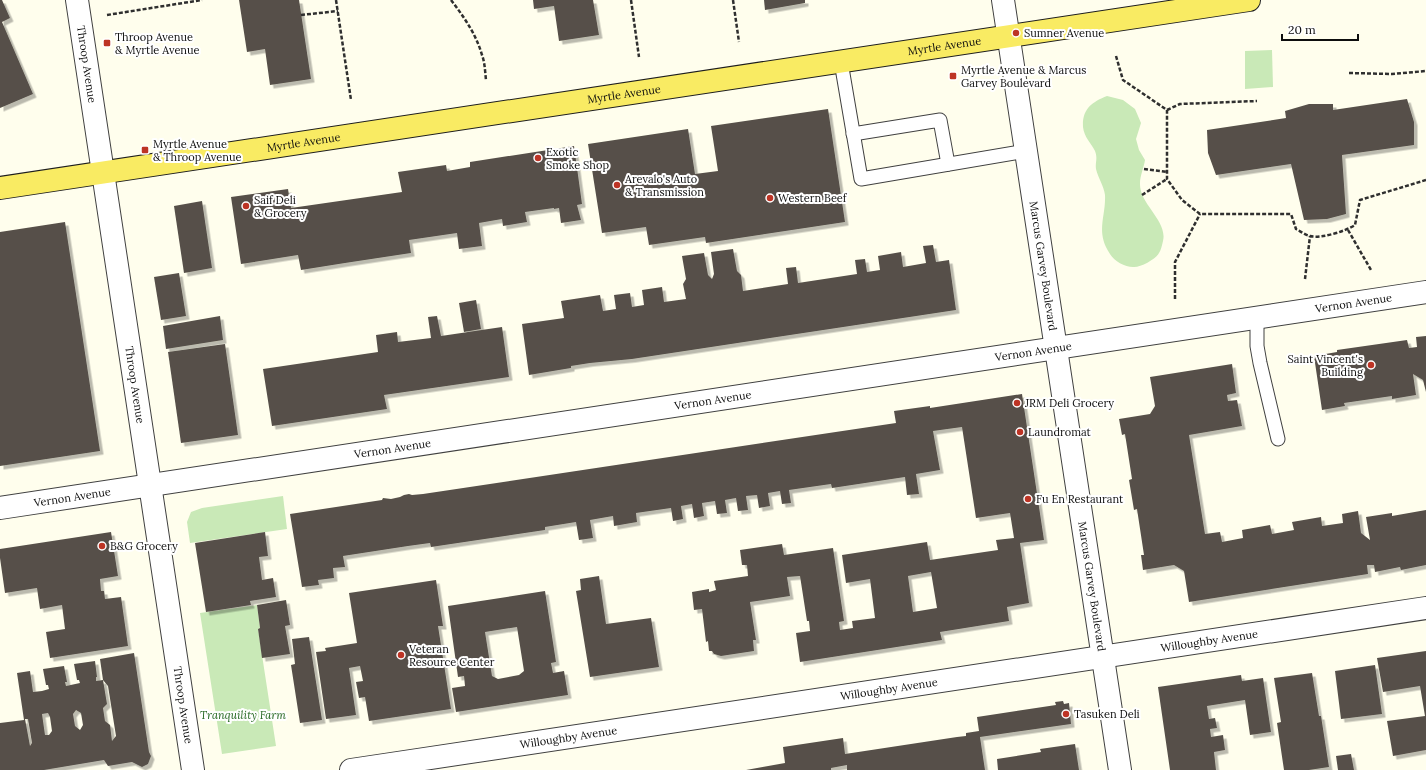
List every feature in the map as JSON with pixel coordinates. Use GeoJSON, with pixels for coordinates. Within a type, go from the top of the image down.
{"type":"FeatureCollection","features":[{"type":"Feature","properties":{"kind":"main road","name":"Myrtle Avenue"},"geometry":{"type":"LineString","coordinates":[[0,188],[1249,0]]}},
{"type":"Feature","properties":{"kind":"street","name":"Throop Avenue"},"geometry":{"type":"LineString","coordinates":[[77,0],[193,770]]}},
{"type":"Feature","properties":{"kind":"street","name":"Marcus Garvey Boulevard"},"geometry":{"type":"LineString","coordinates":[[1003,0],[1120,770]]}},
{"type":"Feature","properties":{"kind":"street","name":"Vernon Avenue"},"geometry":{"type":"LineString","coordinates":[[0,508],[1426,292]]}},
{"type":"Feature","properties":{"kind":"street","name":"Willoughby Avenue"},"geometry":{"type":"LineString","coordinates":[[351,770],[1103,658],[1426,608]]}},
{"type":"Feature","properties":{"kind":"lane"},"geometry":{"type":"LineString","coordinates":[[841,62],[860,178],[1026,151]]}},
{"type":"Feature","properties":{"kind":"lane"},"geometry":{"type":"LineString","coordinates":[[853,134],[940,120],[948,164]]}},
{"type":"Feature","properties":{"kind":"lane"},"geometry":{"type":"LineString","coordinates":[[1257,318],[1257,346],[1278,439]]}},
{"type":"Feature","properties":{"kind":"path"},"geometry":{"type":"LineString","coordinates":[[107,15],[202,0]]}},
{"type":"Feature","properties":{"kind":"path"},"geometry":{"type":"LineString","coordinates":[[336,0],[351,100]]}},
{"type":"Feature","properties":{"kind":"path"},"geometry":{"type":"LineString","coordinates":[[451,0],[471,28],[476,39],[483,56],[486,80]]}},
{"type":"Feature","properties":{"kind":"path"},"geometry":{"type":"LineString","coordinates":[[631,0],[639,57]]}},
{"type":"Feature","properties":{"kind":"path"},"geometry":{"type":"LineString","coordinates":[[733,0],[739,42]]}},
{"type":"Feature","properties":{"kind":"path"},"geometry":{"type":"LineString","coordinates":[[301,15],[338,12]]}},
{"type":"Feature","properties":{"kind":"path"},"geometry":{"type":"LineString","coordinates":[[1116,56],[1123,80],[1166,110]]}},
{"type":"Feature","properties":{"kind":"path"},"geometry":{"type":"LineString","coordinates":[[1349,73],[1392,74],[1426,71]]}},
{"type":"Feature","properties":{"kind":"path"},"geometry":{"type":"LineString","coordinates":[[1166,110],[1180,104],[1257,101]]}},
{"type":"Feature","properties":{"kind":"path"},"geometry":{"type":"LineString","coordinates":[[1166,110],[1168,179],[1182,200],[1200,214],[1291,214],[1296,229],[1310,236],[1329,235],[1348,230],[1355,225],[1360,200],[1426,180]]}},
{"type":"Feature","properties":{"kind":"path"},"geometry":{"type":"LineString","coordinates":[[1144,169],[1167,172]]}},
{"type":"Feature","properties":{"kind":"path"},"geometry":{"type":"LineString","coordinates":[[1142,195],[1168,179]]}},
{"type":"Feature","properties":{"kind":"path"},"geometry":{"type":"LineString","coordinates":[[1175,299],[1175,262],[1200,214]]}},
{"type":"Feature","properties":{"kind":"path"},"geometry":{"type":"LineString","coordinates":[[1348,230],[1371,270]]}},
{"type":"Feature","properties":{"kind":"path"},"geometry":{"type":"LineString","coordinates":[[1305,279],[1310,236]]}},
{"type":"Feature","properties":{"kind":"green space"},"geometry":{"type":"Polygon","coordinates":[[[1272,50],[1273,87],[1245,89],[1245,51],[1272,50]]]}},
{"type":"Feature","properties":{"kind":"green space"},"geometry":{"type":"Polygon","coordinates":[[[1107,96],[1123,100],[1135,109],[1141,123],[1136,139],[1139,150],[1145,160],[1140,180],[1141,191],[1148,205],[1158,219],[1163,234],[1160,252],[1148,263],[1136,267],[1123,265],[1112,257],[1103,239],[1102,224],[1105,195],[1096,169],[1095,151],[1086,137],[1083,127],[1084,115],[1089,107],[1107,96]]]}},
{"type":"Feature","properties":{"kind":"green space"},"geometry":{"type":"Polygon","coordinates":[[[283,496],[287,529],[190,543],[187,522],[191,512],[202,508],[283,496]]]}},
{"type":"Feature","properties":{"kind":"green space","name":"Tranquility Farm"},"geometry":{"type":"Polygon","coordinates":[[[257,605],[260,628],[258,629],[276,746],[222,754],[200,613],[257,605]]]}},
{"type":"Feature","properties":{"kind":"building"},"geometry":{"type":"Polygon","coordinates":[[[0,0],[2,0],[10,18],[2,22],[33,94],[0,108],[0,0]]]}},
{"type":"Feature","properties":{"kind":"building"},"geometry":{"type":"Polygon","coordinates":[[[239,0],[299,0],[311,79],[270,85],[265,49],[247,52],[239,0]]]}},
{"type":"Feature","properties":{"kind":"building"},"geometry":{"type":"Polygon","coordinates":[[[533,0],[593,0],[599,35],[559,41],[554,6],[534,9],[533,0]]]}},
{"type":"Feature","properties":{"kind":"building"},"geometry":{"type":"Polygon","coordinates":[[[764,0],[805,0],[805,3],[765,10],[764,0]]]}},
{"type":"Feature","properties":{"kind":"building"},"geometry":{"type":"Polygon","coordinates":[[[1407,99],[1414,122],[1414,145],[1342,155],[1346,214],[1327,219],[1304,220],[1291,164],[1216,175],[1208,153],[1207,130],[1286,118],[1285,111],[1309,104],[1333,104],[1333,110],[1407,99]]]}},
{"type":"Feature","properties":{"kind":"building"},"geometry":{"type":"Polygon","coordinates":[[[828,109],[845,222],[706,243],[705,237],[649,245],[646,227],[602,233],[588,144],[688,129],[695,174],[718,171],[711,126],[828,109]]]}},
{"type":"Feature","properties":{"kind":"building"},"geometry":{"type":"Polygon","coordinates":[[[574,146],[582,204],[577,205],[581,220],[561,223],[559,208],[554,208],[525,212],[527,222],[503,226],[502,219],[479,223],[482,246],[459,249],[457,233],[409,240],[411,253],[301,270],[298,255],[241,264],[231,197],[288,189],[291,208],[402,192],[398,172],[446,165],[447,171],[470,167],[470,162],[574,146]]]}},
{"type":"Feature","properties":{"kind":"building"},"geometry":{"type":"Polygon","coordinates":[[[202,201],[212,268],[184,273],[174,206],[202,201]]]}},
{"type":"Feature","properties":{"kind":"building"},"geometry":{"type":"Polygon","coordinates":[[[65,222],[100,451],[0,466],[0,232],[65,222]]]}},
{"type":"Feature","properties":{"kind":"building"},"geometry":{"type":"Polygon","coordinates":[[[933,245],[936,262],[949,260],[956,310],[632,359],[590,363],[571,366],[571,368],[529,375],[522,324],[564,318],[561,301],[600,295],[603,311],[616,309],[614,295],[630,293],[632,307],[644,305],[642,290],[662,287],[664,302],[686,299],[683,284],[686,279],[682,256],[704,253],[708,275],[712,279],[714,274],[711,252],[733,249],[737,271],[741,275],[743,291],[788,284],[786,268],[796,267],[798,283],[857,274],[855,260],[865,259],[867,272],[880,270],[878,256],[901,252],[903,267],[926,263],[923,246],[933,245]]]}},
{"type":"Feature","properties":{"kind":"building"},"geometry":{"type":"Polygon","coordinates":[[[179,273],[186,316],[161,320],[154,277],[179,273]]]}},
{"type":"Feature","properties":{"kind":"building"},"geometry":{"type":"Polygon","coordinates":[[[476,300],[481,329],[464,332],[459,303],[476,300]]]}},
{"type":"Feature","properties":{"kind":"building"},"geometry":{"type":"Polygon","coordinates":[[[220,316],[223,340],[166,349],[163,326],[220,316]]]}},
{"type":"Feature","properties":{"kind":"building"},"geometry":{"type":"Polygon","coordinates":[[[437,316],[441,336],[502,327],[509,377],[384,395],[387,409],[272,426],[263,369],[378,352],[376,335],[397,332],[398,342],[431,338],[428,317],[437,316]]]}},
{"type":"Feature","properties":{"kind":"building","name":"Saint Vincent's Building"},"geometry":{"type":"Polygon","coordinates":[[[1426,336],[1426,392],[1423,380],[1413,374],[1416,395],[1392,399],[1392,396],[1344,403],[1345,406],[1322,410],[1314,356],[1337,352],[1337,350],[1407,340],[1409,348],[1417,347],[1416,337],[1426,336]]]}},
{"type":"Feature","properties":{"kind":"building"},"geometry":{"type":"Polygon","coordinates":[[[225,344],[238,435],[181,443],[168,352],[225,344]]]}},
{"type":"Feature","properties":{"kind":"building"},"geometry":{"type":"Polygon","coordinates":[[[1232,364],[1236,393],[1227,395],[1228,401],[1237,400],[1242,426],[1189,435],[1205,534],[1220,532],[1222,542],[1243,538],[1242,530],[1270,525],[1272,534],[1294,530],[1292,522],[1321,517],[1322,526],[1343,523],[1342,514],[1358,511],[1361,533],[1370,540],[1366,517],[1392,513],[1392,516],[1426,510],[1426,565],[1401,570],[1400,567],[1375,572],[1374,565],[1367,565],[1368,574],[1189,602],[1184,571],[1174,565],[1143,570],[1141,555],[1144,555],[1137,509],[1134,510],[1129,480],[1132,479],[1125,434],[1122,435],[1119,419],[1150,414],[1155,406],[1150,377],[1232,364]]]}},
{"type":"Feature","properties":{"kind":"building"},"geometry":{"type":"Polygon","coordinates":[[[1022,394],[1044,540],[1020,543],[1029,603],[1007,607],[1009,621],[940,632],[942,640],[800,662],[796,633],[810,631],[800,576],[787,577],[790,596],[750,602],[756,640],[753,640],[754,651],[721,656],[709,651],[708,641],[706,642],[702,609],[694,610],[692,592],[709,589],[709,592],[716,590],[714,581],[748,576],[747,565],[742,565],[740,550],[782,544],[784,555],[833,548],[844,621],[839,622],[840,630],[853,628],[852,621],[875,618],[870,579],[846,583],[842,555],[927,542],[930,560],[998,550],[996,540],[1014,538],[1010,513],[976,518],[962,427],[933,431],[940,470],[916,474],[919,494],[907,495],[905,477],[832,488],[831,484],[789,490],[791,503],[782,504],[780,491],[768,493],[770,506],[759,508],[757,495],[746,496],[748,510],[738,511],[736,498],[725,500],[727,513],[717,514],[715,501],[702,503],[704,516],[694,518],[692,504],[681,506],[683,519],[673,521],[671,508],[636,513],[637,522],[614,526],[613,516],[590,520],[593,538],[579,540],[576,522],[545,527],[545,530],[431,547],[430,543],[408,546],[343,556],[345,567],[333,568],[334,578],[318,580],[319,585],[302,587],[290,514],[382,500],[383,498],[391,499],[409,494],[423,494],[896,423],[894,411],[930,406],[930,408],[1022,394]],[[931,572],[908,576],[913,612],[937,608],[931,572]]]}},
{"type":"Feature","properties":{"kind":"building"},"geometry":{"type":"Polygon","coordinates":[[[111,532],[118,576],[100,579],[101,591],[104,591],[105,599],[121,597],[128,646],[50,658],[46,632],[65,629],[62,605],[40,609],[37,588],[5,593],[0,549],[111,532]]]}},
{"type":"Feature","properties":{"kind":"building"},"geometry":{"type":"Polygon","coordinates":[[[265,532],[268,556],[259,557],[262,580],[273,578],[276,597],[250,601],[251,605],[206,612],[195,543],[265,532]]]}},
{"type":"Feature","properties":{"kind":"building"},"geometry":{"type":"Polygon","coordinates":[[[599,576],[606,624],[651,618],[659,667],[590,677],[576,591],[581,590],[580,579],[599,576]]]}},
{"type":"Feature","properties":{"kind":"building","name":"Veteran Resource Center"},"geometry":{"type":"Polygon","coordinates":[[[436,580],[443,626],[438,626],[451,709],[369,721],[365,697],[359,698],[356,682],[363,681],[360,666],[349,668],[356,715],[326,719],[316,652],[326,651],[325,648],[357,643],[349,593],[436,580]]]}},
{"type":"Feature","properties":{"kind":"building"},"geometry":{"type":"Polygon","coordinates":[[[545,591],[556,662],[551,663],[553,673],[564,671],[568,695],[456,712],[452,688],[465,686],[464,676],[458,677],[448,606],[545,591]],[[517,627],[485,632],[492,676],[498,679],[519,675],[524,671],[517,627]]]}},
{"type":"Feature","properties":{"kind":"building"},"geometry":{"type":"Polygon","coordinates":[[[286,600],[290,625],[285,626],[290,654],[262,658],[258,629],[260,628],[257,605],[286,600]]]}},
{"type":"Feature","properties":{"kind":"building"},"geometry":{"type":"Polygon","coordinates":[[[309,637],[322,720],[300,723],[291,665],[295,664],[292,639],[309,637]]]}},
{"type":"Feature","properties":{"kind":"building"},"geometry":{"type":"Polygon","coordinates":[[[1426,651],[1426,750],[1393,756],[1387,721],[1425,716],[1420,686],[1383,692],[1377,658],[1426,651]]]}},
{"type":"Feature","properties":{"kind":"building"},"geometry":{"type":"Polygon","coordinates":[[[134,653],[149,752],[151,756],[148,764],[142,767],[132,762],[108,766],[104,760],[44,770],[0,770],[0,723],[24,720],[17,673],[30,671],[33,692],[42,691],[49,689],[48,685],[46,685],[43,669],[64,666],[67,682],[65,682],[66,686],[80,683],[79,680],[77,680],[74,664],[95,661],[96,681],[103,680],[100,659],[134,653]],[[103,680],[107,704],[103,708],[105,721],[110,725],[112,741],[116,736],[108,686],[103,680]],[[76,710],[73,714],[75,726],[80,730],[83,725],[81,713],[76,710]],[[48,713],[42,714],[45,735],[49,735],[52,731],[50,717],[48,713]],[[25,719],[30,746],[32,743],[28,719],[25,719]]]}},
{"type":"Feature","properties":{"kind":"building"},"geometry":{"type":"Polygon","coordinates":[[[1375,665],[1382,714],[1341,719],[1335,671],[1375,665]]]}},
{"type":"Feature","properties":{"kind":"building"},"geometry":{"type":"Polygon","coordinates":[[[1312,673],[1319,716],[1321,716],[1329,767],[1309,770],[1284,770],[1277,723],[1281,722],[1274,678],[1312,673]]]}},
{"type":"Feature","properties":{"kind":"building"},"geometry":{"type":"Polygon","coordinates":[[[1241,675],[1242,681],[1263,678],[1271,732],[1250,735],[1245,700],[1207,706],[1209,719],[1215,718],[1217,728],[1210,729],[1211,737],[1223,735],[1225,750],[1214,752],[1216,770],[1170,770],[1158,687],[1241,675]]]}},
{"type":"Feature","properties":{"kind":"building"},"geometry":{"type":"Polygon","coordinates":[[[1063,701],[1064,704],[1069,703],[1071,724],[980,737],[985,770],[847,770],[847,765],[831,768],[831,770],[746,770],[785,763],[783,747],[843,738],[845,754],[966,736],[966,733],[979,731],[977,717],[1056,705],[1055,702],[1063,701]]]}},
{"type":"Feature","properties":{"kind":"building"},"geometry":{"type":"Polygon","coordinates":[[[1075,744],[1079,770],[998,770],[997,759],[1041,752],[1040,749],[1075,744]]]}},
{"type":"Feature","properties":{"kind":"building"},"geometry":{"type":"Polygon","coordinates":[[[1351,754],[1354,770],[1338,770],[1336,756],[1351,754]]]}},
{"type":"Feature","properties":{"kind":"place","name":"Sumner Avenue"},"geometry":{"type":"Point","coordinates":[1016,33]}},
{"type":"Feature","properties":{"kind":"place","name":"Throop Avenue & Myrtle Avenue"},"geometry":{"type":"Point","coordinates":[107,43]}},
{"type":"Feature","properties":{"kind":"place","name":"Myrtle Avenue & Marcus Garvey Boulevard"},"geometry":{"type":"Point","coordinates":[953,76]}},
{"type":"Feature","properties":{"kind":"place","name":"Myrtle Avenue & Throop Avenue"},"geometry":{"type":"Point","coordinates":[145,150]}},
{"type":"Feature","properties":{"kind":"place","name":"Exotic Smoke Shop"},"geometry":{"type":"Point","coordinates":[538,158]}},
{"type":"Feature","properties":{"kind":"place","name":"Arevalo's Auto & Transmission"},"geometry":{"type":"Point","coordinates":[617,185]}},
{"type":"Feature","properties":{"kind":"place","name":"Western Beef"},"geometry":{"type":"Point","coordinates":[770,198]}},
{"type":"Feature","properties":{"kind":"place","name":"Saif Deli & Grocery"},"geometry":{"type":"Point","coordinates":[246,206]}},
{"type":"Feature","properties":{"kind":"place","name":"Saint Vincent's Building"},"geometry":{"type":"Point","coordinates":[1371,365]}},
{"type":"Feature","properties":{"kind":"place","name":"JRM Deli Grocery"},"geometry":{"type":"Point","coordinates":[1017,403]}},
{"type":"Feature","properties":{"kind":"place","name":"Laundromat"},"geometry":{"type":"Point","coordinates":[1020,432]}},
{"type":"Feature","properties":{"kind":"place","name":"Fu En Restaurant"},"geometry":{"type":"Point","coordinates":[1028,499]}},
{"type":"Feature","properties":{"kind":"place","name":"B&G Grocery"},"geometry":{"type":"Point","coordinates":[102,546]}},
{"type":"Feature","properties":{"kind":"place","name":"Veteran Resource Center"},"geometry":{"type":"Point","coordinates":[401,655]}},
{"type":"Feature","properties":{"kind":"place","name":"Tasuken Deli"},"geometry":{"type":"Point","coordinates":[1066,714]}}]}
